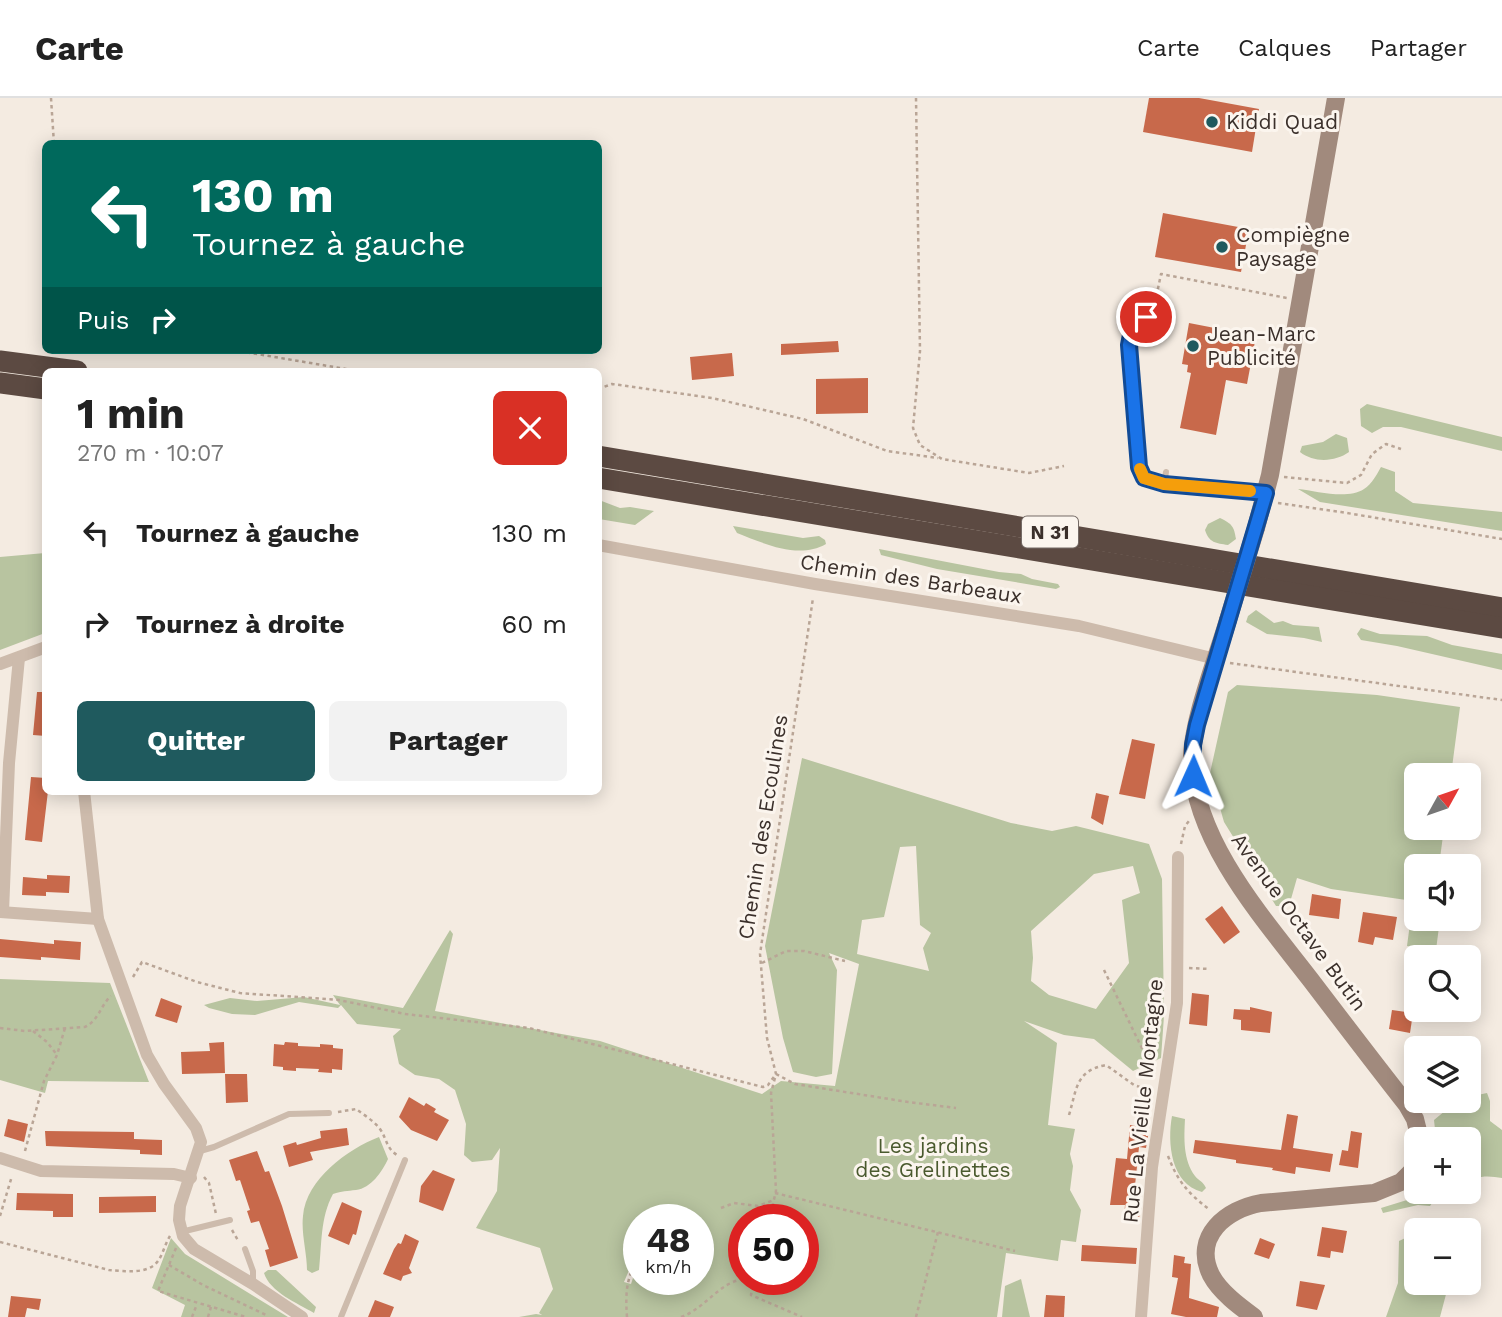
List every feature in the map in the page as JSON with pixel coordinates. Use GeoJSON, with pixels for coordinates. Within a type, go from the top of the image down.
{"type":"FeatureCollection","features":[{"type":"Feature","properties":{"kind":"highway"},"geometry":{"type":"LineString","coordinates":[[0,360],[56,368]]}},
{"type":"Feature","properties":{"kind":"highway"},"geometry":{"type":"LineString","coordinates":[[0,383],[42,388]]}},
{"type":"Feature","properties":{"kind":"highway","name":"N 31"},"geometry":{"type":"LineString","coordinates":[[602,457],[1502,608]]}},
{"type":"Feature","properties":{"kind":"highway","name":"N 31"},"geometry":{"type":"LineString","coordinates":[[602,479],[1502,628]]}},
{"type":"Feature","properties":{"kind":"main road","name":"Avenue Octave Butin"},"geometry":{"type":"LineString","coordinates":[[1336,98],[1267,490],[1193,745],[1193,776],[1201,814],[1227,866],[1286,948],[1407,1105],[1418,1127]]}},
{"type":"Feature","properties":{"kind":"main road"},"geometry":{"type":"LineString","coordinates":[[1254,1317],[1220,1287],[1212,1276],[1207,1248],[1210,1235],[1221,1219],[1245,1206],[1261,1203],[1374,1193],[1391,1188],[1404,1178]]}},
{"type":"Feature","properties":{"kind":"street","name":"Chemin des Barbeaux"},"geometry":{"type":"LineString","coordinates":[[602,546],[815,584],[1079,626],[1216,659]]}},
{"type":"Feature","properties":{"kind":"street"},"geometry":{"type":"LineString","coordinates":[[0,664],[42,649]]}},
{"type":"Feature","properties":{"kind":"street"},"geometry":{"type":"LineString","coordinates":[[19,658],[5,763],[1,912],[98,919]]}},
{"type":"Feature","properties":{"kind":"street"},"geometry":{"type":"LineString","coordinates":[[84,795],[98,919],[148,1055],[164,1084],[196,1128],[201,1142],[180,1206],[182,1234],[194,1249],[302,1317]]}},
{"type":"Feature","properties":{"kind":"street","name":"Rue La Vieille Montagne"},"geometry":{"type":"LineString","coordinates":[[1141,1317],[1153,1167],[1177,1003],[1178,857]]}},
{"type":"Feature","properties":{"kind":"street"},"geometry":{"type":"LineString","coordinates":[[0,1158],[20,1159],[41,1171],[192,1173]]}},
{"type":"Feature","properties":{"kind":"lane"},"geometry":{"type":"LineString","coordinates":[[1166,311],[1152,315],[1132,330],[1129,345],[1139,467],[1144,478],[1164,484],[1267,490]]}},
{"type":"Feature","properties":{"kind":"lane"},"geometry":{"type":"LineString","coordinates":[[1164,484],[1166,472]]}},
{"type":"Feature","properties":{"kind":"lane"},"geometry":{"type":"LineString","coordinates":[[200,1151],[289,1114],[329,1113]]}},
{"type":"Feature","properties":{"kind":"lane"},"geometry":{"type":"LineString","coordinates":[[341,1317],[405,1160]]}},
{"type":"Feature","properties":{"kind":"lane"},"geometry":{"type":"LineString","coordinates":[[182,1234],[229,1220]]}},
{"type":"Feature","properties":{"kind":"lane"},"geometry":{"type":"LineString","coordinates":[[245,1250],[253,1271],[253,1284]]}},
{"type":"Feature","properties":{"kind":"path"},"geometry":{"type":"LineString","coordinates":[[51,98],[54,140]]}},
{"type":"Feature","properties":{"kind":"path"},"geometry":{"type":"LineString","coordinates":[[916,98],[920,351],[913,428],[920,446],[942,459]]}},
{"type":"Feature","properties":{"kind":"path"},"geometry":{"type":"LineString","coordinates":[[1152,315],[1161,274],[1301,301]]}},
{"type":"Feature","properties":{"kind":"path"},"geometry":{"type":"LineString","coordinates":[[257,354],[340,368]]}},
{"type":"Feature","properties":{"kind":"path"},"geometry":{"type":"LineString","coordinates":[[602,388],[612,384],[712,398],[803,419],[887,451],[1029,473],[1064,466]]}},
{"type":"Feature","properties":{"kind":"path"},"geometry":{"type":"LineString","coordinates":[[1267,490],[1347,483],[1361,475],[1372,454],[1386,444],[1401,449]]}},
{"type":"Feature","properties":{"kind":"path"},"geometry":{"type":"LineString","coordinates":[[1267,490],[1342,512],[1502,539]]}},
{"type":"Feature","properties":{"kind":"path","name":"Chemin des Ecoulines"},"geometry":{"type":"LineString","coordinates":[[773,1204],[775,1193],[771,1093],[776,1074],[767,1038],[760,954],[815,584]]}},
{"type":"Feature","properties":{"kind":"path"},"geometry":{"type":"LineString","coordinates":[[1216,659],[1502,701]]}},
{"type":"Feature","properties":{"kind":"path"},"geometry":{"type":"LineString","coordinates":[[1178,857],[1185,827],[1189,820],[1201,814]]}},
{"type":"Feature","properties":{"kind":"path"},"geometry":{"type":"LineString","coordinates":[[760,964],[786,951],[804,951],[845,961]]}},
{"type":"Feature","properties":{"kind":"path"},"geometry":{"type":"LineString","coordinates":[[132,977],[142,962],[197,982],[240,993],[339,1000],[405,1014],[529,1028],[763,1087],[768,1086],[776,1074],[795,1084],[956,1108]]}},
{"type":"Feature","properties":{"kind":"path"},"geometry":{"type":"LineString","coordinates":[[1190,968],[1210,969]]}},
{"type":"Feature","properties":{"kind":"path"},"geometry":{"type":"LineString","coordinates":[[1069,1115],[1076,1085],[1091,1068],[1106,1065],[1134,1085],[1147,1090],[1163,1091],[1104,970]]}},
{"type":"Feature","properties":{"kind":"path"},"geometry":{"type":"LineString","coordinates":[[0,1028],[33,1031],[85,1027],[93,1023],[104,1002],[123,990]]}},
{"type":"Feature","properties":{"kind":"path"},"geometry":{"type":"LineString","coordinates":[[0,1216],[44,1081],[57,1055],[65,1028]]}},
{"type":"Feature","properties":{"kind":"path"},"geometry":{"type":"LineString","coordinates":[[33,1031],[47,1042],[57,1055]]}},
{"type":"Feature","properties":{"kind":"path"},"geometry":{"type":"LineString","coordinates":[[329,1113],[356,1110],[380,1130],[390,1151],[405,1160]]}},
{"type":"Feature","properties":{"kind":"path"},"geometry":{"type":"LineString","coordinates":[[1168,1156],[1180,1183],[1192,1197],[1221,1219]]}},
{"type":"Feature","properties":{"kind":"path"},"geometry":{"type":"LineString","coordinates":[[192,1173],[209,1183],[219,1223]]}},
{"type":"Feature","properties":{"kind":"path"},"geometry":{"type":"LineString","coordinates":[[775,1193],[1015,1251]]}},
{"type":"Feature","properties":{"kind":"path"},"geometry":{"type":"LineString","coordinates":[[720,1208],[734,1203],[758,1206],[774,1200]]}},
{"type":"Feature","properties":{"kind":"path"},"geometry":{"type":"LineString","coordinates":[[229,1220],[245,1250]]}},
{"type":"Feature","properties":{"kind":"path"},"geometry":{"type":"LineString","coordinates":[[916,1317],[938,1232]]}},
{"type":"Feature","properties":{"kind":"path"},"geometry":{"type":"LineString","coordinates":[[0,1242],[109,1270],[144,1270],[154,1265],[169,1237],[182,1234]]}},
{"type":"Feature","properties":{"kind":"path"},"geometry":{"type":"LineString","coordinates":[[182,1234],[158,1291],[246,1317]]}},
{"type":"Feature","properties":{"kind":"path"},"geometry":{"type":"LineString","coordinates":[[169,1265],[268,1317]]}},
{"type":"Feature","properties":{"kind":"path"},"geometry":{"type":"LineString","coordinates":[[681,1317],[693,1313],[728,1284]]}},
{"type":"Feature","properties":{"kind":"path"},"geometry":{"type":"LineString","coordinates":[[625,1295],[627,1317]]}},
{"type":"Feature","properties":{"kind":"path"},"geometry":{"type":"LineString","coordinates":[[751,1295],[802,1317]]}},
{"type":"Feature","properties":{"kind":"path"},"geometry":{"type":"LineString","coordinates":[[192,1317],[197,1302]]}},
{"type":"Feature","properties":{"kind":"path"},"geometry":{"type":"LineString","coordinates":[[208,1317],[211,1307]]}},
{"type":"Feature","properties":{"kind":"path"},"geometry":{"type":"LineString","coordinates":[[224,1317],[226,1311]]}},
{"type":"Feature","properties":{"kind":"green space"},"geometry":{"type":"Polygon","coordinates":[[[1367,404],[1502,437],[1502,451],[1401,427],[1383,427],[1372,433],[1361,426],[1360,409],[1367,404]]]}},
{"type":"Feature","properties":{"kind":"green space"},"geometry":{"type":"Polygon","coordinates":[[[1336,434],[1347,438],[1349,452],[1331,459],[1318,459],[1300,452],[1302,446],[1323,442],[1336,434]]]}},
{"type":"Feature","properties":{"kind":"green space"},"geometry":{"type":"Polygon","coordinates":[[[1381,467],[1395,472],[1395,491],[1413,503],[1502,512],[1502,531],[1320,502],[1298,489],[1332,494],[1357,492],[1374,479],[1381,467]]]}},
{"type":"Feature","properties":{"kind":"green space"},"geometry":{"type":"Polygon","coordinates":[[[602,501],[620,508],[654,511],[635,525],[602,520],[602,501]]]}},
{"type":"Feature","properties":{"kind":"green space"},"geometry":{"type":"Polygon","coordinates":[[[1220,518],[1230,524],[1234,531],[1236,539],[1228,545],[1211,540],[1205,530],[1208,524],[1220,518]]]}},
{"type":"Feature","properties":{"kind":"green space"},"geometry":{"type":"Polygon","coordinates":[[[733,526],[803,538],[819,536],[826,544],[804,550],[781,548],[737,533],[733,526]]]}},
{"type":"Feature","properties":{"kind":"green space"},"geometry":{"type":"Polygon","coordinates":[[[879,549],[1021,574],[1058,584],[1060,587],[1056,589],[937,569],[881,555],[879,549]]]}},
{"type":"Feature","properties":{"kind":"green space"},"geometry":{"type":"Polygon","coordinates":[[[42,553],[42,634],[0,650],[0,557],[42,553]]]}},
{"type":"Feature","properties":{"kind":"green space"},"geometry":{"type":"Polygon","coordinates":[[[1256,610],[1274,623],[1283,621],[1293,625],[1319,627],[1322,642],[1267,634],[1246,622],[1248,616],[1256,610]]]}},
{"type":"Feature","properties":{"kind":"green space"},"geometry":{"type":"Polygon","coordinates":[[[1361,628],[1380,634],[1427,636],[1452,645],[1502,654],[1502,670],[1361,640],[1357,634],[1361,628]]]}},
{"type":"Feature","properties":{"kind":"green space"},"geometry":{"type":"Polygon","coordinates":[[[1237,685],[1377,695],[1460,707],[1453,763],[1404,763],[1404,840],[1442,840],[1441,854],[1404,854],[1404,900],[1331,889],[1297,878],[1289,906],[1276,906],[1224,822],[1210,773],[1228,692],[1237,685]]]}},
{"type":"Feature","properties":{"kind":"green space","name":"Les jardins des Grelinettes"},"geometry":{"type":"Polygon","coordinates":[[[802,758],[1011,823],[1052,831],[1076,826],[1149,844],[1162,879],[1164,1016],[1161,1058],[1133,1071],[1094,1039],[1064,1035],[1024,1021],[1057,1043],[1048,1125],[1075,1129],[1070,1154],[1073,1166],[1070,1190],[1081,1210],[1076,1242],[1061,1240],[1058,1261],[1006,1253],[997,1317],[519,1317],[542,1315],[539,1313],[553,1289],[540,1248],[476,1228],[497,1191],[500,1148],[492,1160],[472,1162],[464,1155],[466,1124],[455,1090],[439,1079],[415,1075],[399,1064],[393,1036],[401,1029],[357,1024],[341,1005],[338,1008],[299,1002],[255,1015],[232,1014],[204,1005],[230,998],[257,1001],[304,997],[340,1005],[333,995],[403,1008],[450,930],[453,934],[435,1011],[600,1041],[762,1094],[781,1081],[835,1086],[859,964],[829,953],[837,970],[832,1074],[816,1077],[793,1072],[783,1038],[765,946],[802,758]],[[916,846],[900,847],[884,917],[862,920],[857,954],[929,971],[923,948],[931,933],[920,925],[916,846]],[[1133,866],[1094,874],[1031,931],[1031,981],[1049,995],[1096,1009],[1129,963],[1122,900],[1140,893],[1133,866]]]}},
{"type":"Feature","properties":{"kind":"green space"},"geometry":{"type":"Polygon","coordinates":[[[1409,931],[1438,931],[1437,945],[1407,945],[1409,931]]]}},
{"type":"Feature","properties":{"kind":"green space"},"geometry":{"type":"Polygon","coordinates":[[[0,979],[110,983],[149,1082],[48,1081],[45,1093],[0,1080],[0,979]]]}},
{"type":"Feature","properties":{"kind":"green space"},"geometry":{"type":"Polygon","coordinates":[[[1487,1093],[1490,1101],[1490,1121],[1502,1130],[1502,1178],[1481,1178],[1481,1127],[1435,1127],[1434,1120],[1442,1113],[1481,1113],[1481,1094],[1487,1093]]]}},
{"type":"Feature","properties":{"kind":"green space"},"geometry":{"type":"Polygon","coordinates":[[[1172,1116],[1185,1119],[1186,1156],[1191,1170],[1206,1188],[1202,1192],[1192,1188],[1178,1172],[1171,1150],[1172,1116]]]}},
{"type":"Feature","properties":{"kind":"green space"},"geometry":{"type":"Polygon","coordinates":[[[379,1137],[388,1159],[371,1183],[361,1189],[333,1194],[324,1222],[319,1270],[312,1273],[307,1270],[303,1223],[306,1202],[330,1167],[354,1149],[379,1137]]]}},
{"type":"Feature","properties":{"kind":"green space"},"geometry":{"type":"Polygon","coordinates":[[[1404,1201],[1404,1204],[1431,1204],[1383,1213],[1381,1208],[1404,1201]]]}},
{"type":"Feature","properties":{"kind":"green space"},"geometry":{"type":"Polygon","coordinates":[[[171,1238],[185,1254],[288,1317],[181,1317],[185,1305],[152,1288],[171,1238]]]}},
{"type":"Feature","properties":{"kind":"green space"},"geometry":{"type":"Polygon","coordinates":[[[1404,1239],[1404,1295],[1446,1295],[1440,1317],[1386,1317],[1398,1283],[1399,1241],[1404,1239]]]}},
{"type":"Feature","properties":{"kind":"green space"},"geometry":{"type":"Polygon","coordinates":[[[276,1270],[316,1307],[314,1313],[272,1286],[264,1273],[276,1270]]]}},
{"type":"Feature","properties":{"kind":"green space"},"geometry":{"type":"Polygon","coordinates":[[[1021,1279],[1030,1317],[1002,1317],[1005,1286],[1021,1279]]]}},
{"type":"Feature","properties":{"kind":"building"},"geometry":{"type":"Polygon","coordinates":[[[1149,98],[1199,98],[1259,109],[1252,152],[1143,132],[1149,98]]]}},
{"type":"Feature","properties":{"kind":"building"},"geometry":{"type":"Polygon","coordinates":[[[1163,213],[1249,229],[1241,272],[1155,257],[1163,213]]]}},
{"type":"Feature","properties":{"kind":"building"},"geometry":{"type":"Polygon","coordinates":[[[1189,323],[1256,336],[1247,384],[1226,380],[1216,435],[1180,428],[1191,373],[1187,372],[1188,365],[1182,364],[1189,323]]]}},
{"type":"Feature","properties":{"kind":"building"},"geometry":{"type":"Polygon","coordinates":[[[838,341],[839,352],[781,355],[781,344],[838,341]]]}},
{"type":"Feature","properties":{"kind":"building"},"geometry":{"type":"Polygon","coordinates":[[[732,353],[734,376],[692,380],[690,357],[732,353]]]}},
{"type":"Feature","properties":{"kind":"building"},"geometry":{"type":"Polygon","coordinates":[[[868,378],[868,413],[816,414],[816,379],[868,378]]]}},
{"type":"Feature","properties":{"kind":"building"},"geometry":{"type":"Polygon","coordinates":[[[37,692],[42,692],[42,736],[33,735],[37,692]]]}},
{"type":"Feature","properties":{"kind":"building"},"geometry":{"type":"Polygon","coordinates":[[[1132,739],[1155,744],[1145,799],[1119,794],[1132,739]]]}},
{"type":"Feature","properties":{"kind":"building"},"geometry":{"type":"Polygon","coordinates":[[[31,777],[42,778],[42,795],[48,795],[42,842],[25,840],[31,777]]]}},
{"type":"Feature","properties":{"kind":"building"},"geometry":{"type":"Polygon","coordinates":[[[1096,793],[1109,796],[1103,825],[1091,818],[1096,793]]]}},
{"type":"Feature","properties":{"kind":"building"},"geometry":{"type":"Polygon","coordinates":[[[47,875],[70,876],[69,893],[22,895],[23,877],[47,879],[47,875]]]}},
{"type":"Feature","properties":{"kind":"building"},"geometry":{"type":"Polygon","coordinates":[[[1312,894],[1341,899],[1339,919],[1309,915],[1312,894]]]}},
{"type":"Feature","properties":{"kind":"building"},"geometry":{"type":"Polygon","coordinates":[[[1222,906],[1240,932],[1224,944],[1205,919],[1222,906]]]}},
{"type":"Feature","properties":{"kind":"building"},"geometry":{"type":"Polygon","coordinates":[[[1363,912],[1397,917],[1393,940],[1375,937],[1373,945],[1358,942],[1363,912]]]}},
{"type":"Feature","properties":{"kind":"building"},"geometry":{"type":"Polygon","coordinates":[[[0,939],[54,944],[54,940],[81,942],[80,960],[0,957],[0,939]]]}},
{"type":"Feature","properties":{"kind":"building"},"geometry":{"type":"Polygon","coordinates":[[[1192,993],[1209,995],[1207,1026],[1189,1024],[1192,993]]]}},
{"type":"Feature","properties":{"kind":"building"},"geometry":{"type":"Polygon","coordinates":[[[161,998],[182,1006],[177,1023],[155,1016],[161,998]]]}},
{"type":"Feature","properties":{"kind":"building"},"geometry":{"type":"Polygon","coordinates":[[[1250,1007],[1272,1012],[1270,1033],[1241,1030],[1241,1020],[1233,1019],[1234,1009],[1250,1010],[1250,1007]]]}},
{"type":"Feature","properties":{"kind":"building"},"geometry":{"type":"Polygon","coordinates":[[[1392,1010],[1404,1012],[1404,1022],[1412,1022],[1410,1033],[1389,1029],[1392,1010]]]}},
{"type":"Feature","properties":{"kind":"building"},"geometry":{"type":"Polygon","coordinates":[[[224,1042],[225,1073],[182,1074],[181,1052],[210,1051],[209,1043],[224,1042]]]}},
{"type":"Feature","properties":{"kind":"building"},"geometry":{"type":"Polygon","coordinates":[[[285,1042],[298,1043],[298,1046],[333,1045],[333,1048],[343,1049],[342,1070],[332,1069],[332,1073],[318,1072],[319,1069],[296,1068],[296,1071],[273,1066],[274,1044],[284,1045],[285,1042]]]}},
{"type":"Feature","properties":{"kind":"building"},"geometry":{"type":"Polygon","coordinates":[[[225,1074],[247,1074],[248,1102],[226,1103],[225,1074]]]}},
{"type":"Feature","properties":{"kind":"building"},"geometry":{"type":"Polygon","coordinates":[[[409,1097],[424,1106],[426,1103],[436,1109],[434,1112],[449,1120],[437,1141],[411,1130],[399,1117],[409,1097]]]}},
{"type":"Feature","properties":{"kind":"building"},"geometry":{"type":"Polygon","coordinates":[[[1287,1114],[1298,1116],[1293,1148],[1333,1154],[1330,1172],[1296,1167],[1295,1174],[1193,1153],[1195,1140],[1281,1150],[1287,1114]]]}},
{"type":"Feature","properties":{"kind":"building"},"geometry":{"type":"Polygon","coordinates":[[[8,1119],[28,1124],[24,1142],[4,1136],[8,1119]]]}},
{"type":"Feature","properties":{"kind":"building"},"geometry":{"type":"Polygon","coordinates":[[[1130,1125],[1146,1128],[1148,1136],[1146,1148],[1139,1147],[1134,1195],[1141,1195],[1139,1220],[1124,1218],[1125,1205],[1110,1205],[1116,1158],[1127,1159],[1130,1125]]]}},
{"type":"Feature","properties":{"kind":"building"},"geometry":{"type":"Polygon","coordinates":[[[347,1128],[349,1145],[310,1152],[313,1160],[289,1167],[283,1146],[321,1138],[320,1131],[347,1128]]]}},
{"type":"Feature","properties":{"kind":"building"},"geometry":{"type":"Polygon","coordinates":[[[45,1131],[134,1132],[134,1139],[162,1140],[162,1155],[140,1154],[140,1150],[46,1146],[45,1131]]]}},
{"type":"Feature","properties":{"kind":"building"},"geometry":{"type":"Polygon","coordinates":[[[1351,1131],[1362,1133],[1358,1168],[1339,1165],[1342,1150],[1348,1151],[1351,1131]]]}},
{"type":"Feature","properties":{"kind":"building"},"geometry":{"type":"Polygon","coordinates":[[[257,1151],[265,1172],[269,1171],[298,1258],[270,1267],[265,1250],[269,1249],[259,1221],[251,1223],[247,1211],[250,1210],[240,1180],[236,1181],[229,1160],[257,1151]]]}},
{"type":"Feature","properties":{"kind":"building"},"geometry":{"type":"Polygon","coordinates":[[[433,1170],[455,1179],[443,1211],[419,1202],[421,1186],[433,1170]]]}},
{"type":"Feature","properties":{"kind":"building"},"geometry":{"type":"Polygon","coordinates":[[[17,1193],[73,1194],[73,1217],[53,1217],[53,1211],[16,1210],[17,1193]]]}},
{"type":"Feature","properties":{"kind":"building"},"geometry":{"type":"Polygon","coordinates":[[[156,1196],[156,1212],[99,1213],[99,1197],[156,1196]]]}},
{"type":"Feature","properties":{"kind":"building"},"geometry":{"type":"Polygon","coordinates":[[[342,1202],[362,1211],[356,1235],[353,1234],[349,1245],[328,1236],[342,1202]]]}},
{"type":"Feature","properties":{"kind":"building"},"geometry":{"type":"Polygon","coordinates":[[[1322,1227],[1347,1231],[1343,1253],[1331,1251],[1330,1258],[1317,1256],[1322,1227]]]}},
{"type":"Feature","properties":{"kind":"building"},"geometry":{"type":"Polygon","coordinates":[[[405,1234],[419,1241],[409,1268],[412,1273],[403,1276],[401,1281],[383,1274],[394,1249],[398,1243],[401,1244],[405,1234]]]}},
{"type":"Feature","properties":{"kind":"building"},"geometry":{"type":"Polygon","coordinates":[[[1260,1238],[1275,1244],[1269,1259],[1254,1254],[1260,1238]]]}},
{"type":"Feature","properties":{"kind":"building"},"geometry":{"type":"Polygon","coordinates":[[[1082,1245],[1137,1248],[1136,1264],[1081,1261],[1082,1245]]]}},
{"type":"Feature","properties":{"kind":"building"},"geometry":{"type":"Polygon","coordinates":[[[1174,1255],[1185,1257],[1184,1263],[1191,1264],[1189,1298],[1219,1307],[1217,1317],[1171,1314],[1178,1278],[1172,1277],[1174,1255]]]}},
{"type":"Feature","properties":{"kind":"building"},"geometry":{"type":"Polygon","coordinates":[[[1300,1281],[1325,1285],[1317,1310],[1296,1306],[1300,1281]]]}},
{"type":"Feature","properties":{"kind":"building"},"geometry":{"type":"Polygon","coordinates":[[[1046,1295],[1065,1296],[1064,1317],[1044,1317],[1046,1295]]]}},
{"type":"Feature","properties":{"kind":"building"},"geometry":{"type":"Polygon","coordinates":[[[11,1296],[41,1299],[39,1310],[27,1308],[25,1317],[8,1317],[11,1296]]]}},
{"type":"Feature","properties":{"kind":"building"},"geometry":{"type":"Polygon","coordinates":[[[375,1300],[394,1307],[390,1317],[368,1317],[375,1300]]]}},
{"type":"Feature","properties":{"kind":"slow traffic"},"geometry":{"type":"LineString","coordinates":[[1140,469],[1144,478],[1164,484],[1250,491]]}},
{"type":"Feature","properties":{"kind":"place","name":"Kiddi Quad"},"geometry":{"type":"Point","coordinates":[1212,122]}},
{"type":"Feature","properties":{"kind":"place","name":"Compiègne Paysage"},"geometry":{"type":"Point","coordinates":[1222,247]}},
{"type":"Feature","properties":{"kind":"place","name":"Jean-Marc Publicité"},"geometry":{"type":"Point","coordinates":[1193,346]}},
{"type":"Feature","properties":{"kind":"route"},"geometry":{"type":"LineString","coordinates":[[1146,317],[1132,330],[1129,345],[1139,467],[1144,478],[1164,484],[1266,493],[1197,725],[1193,745],[1193,776]]}}]}
